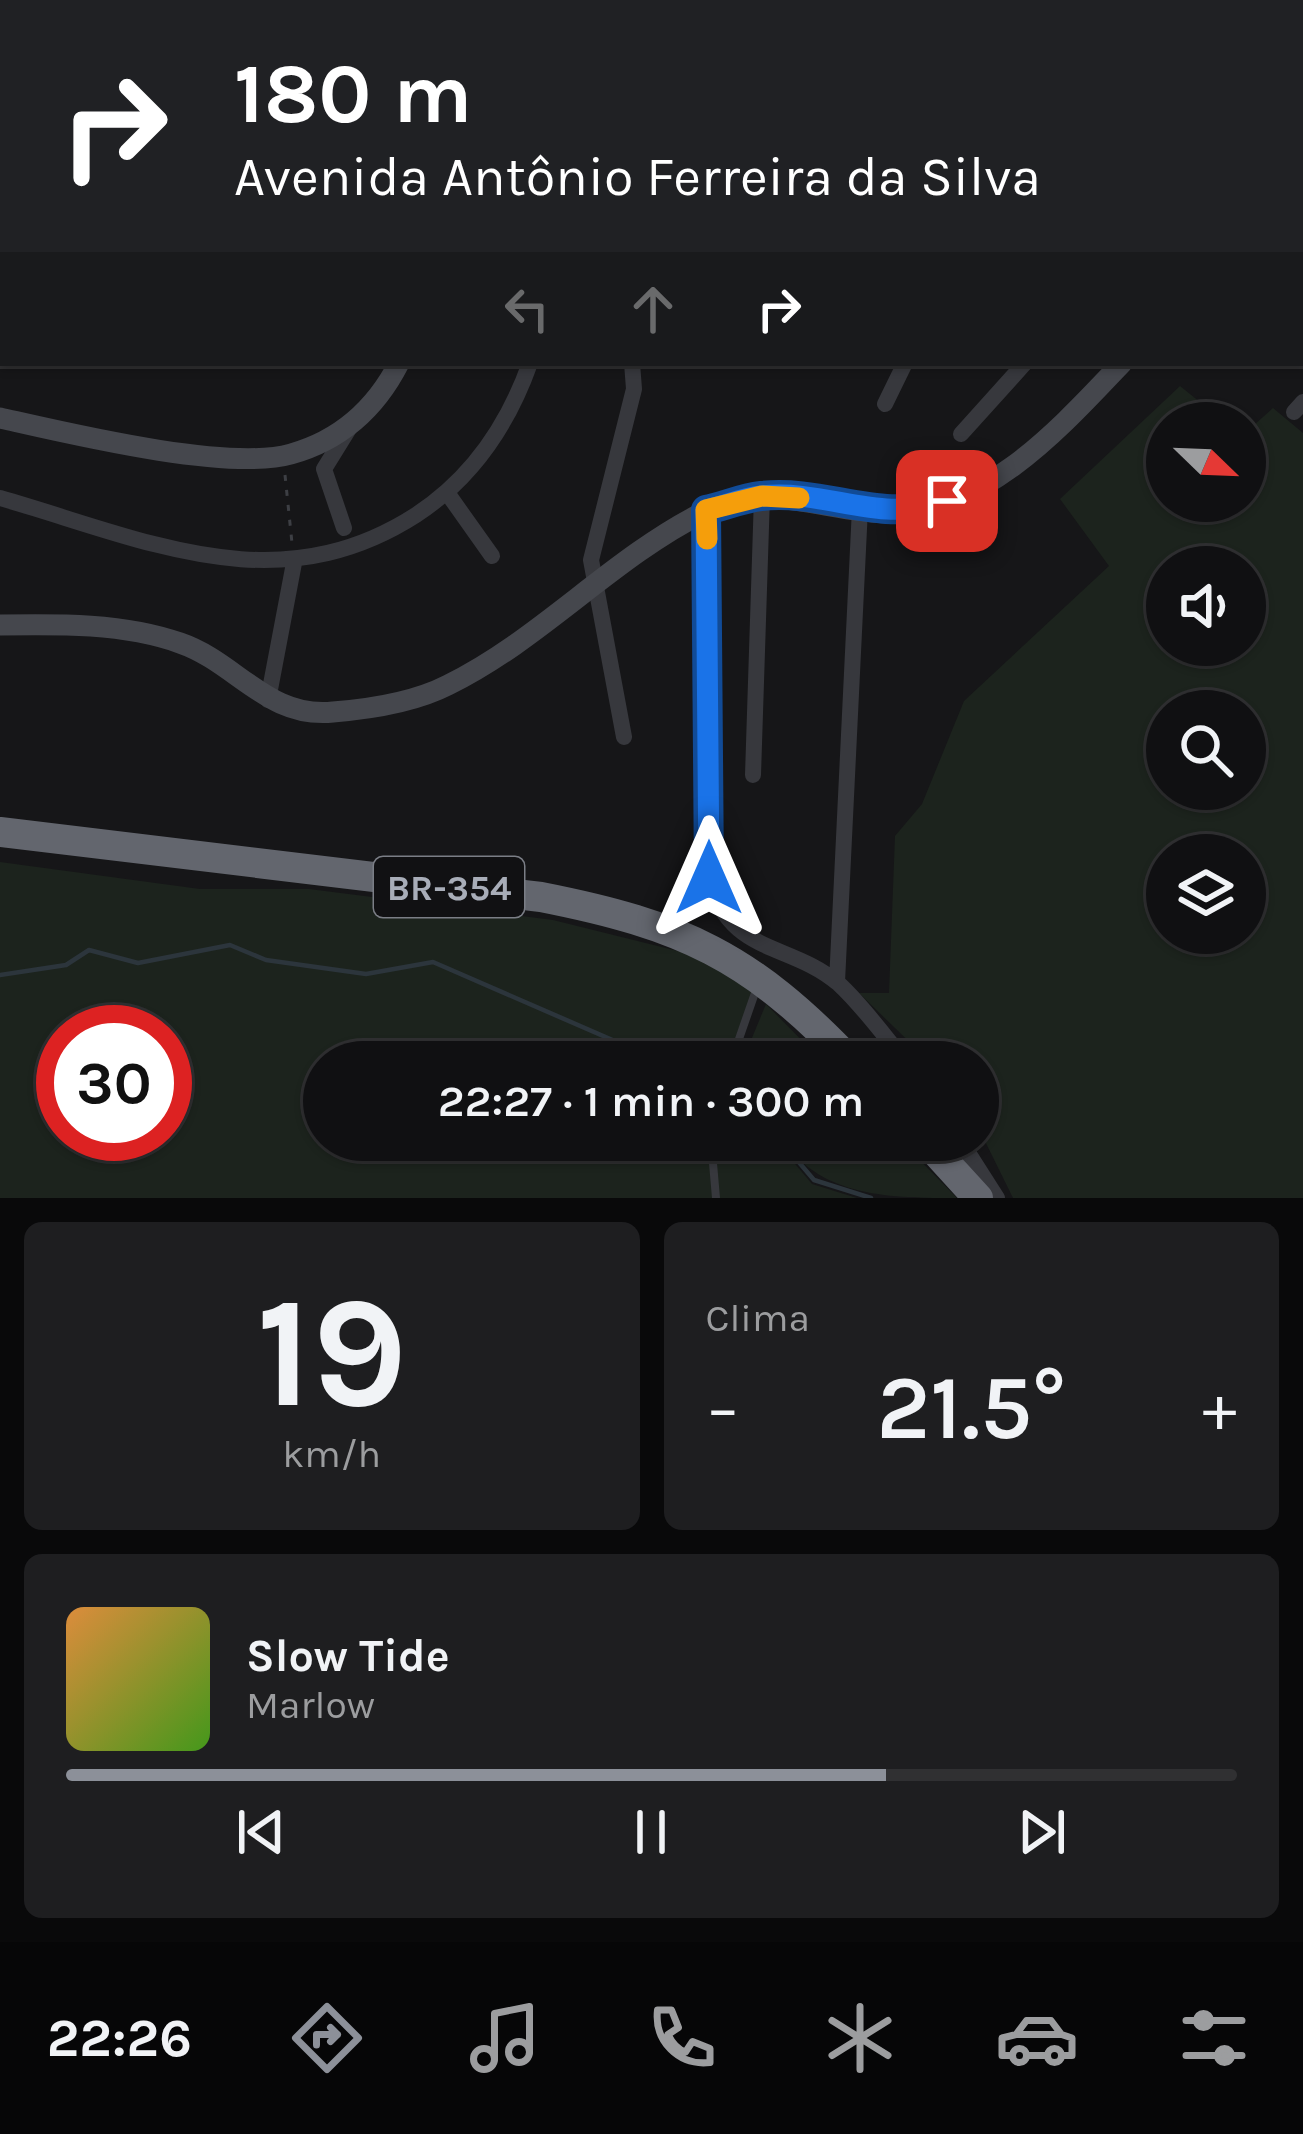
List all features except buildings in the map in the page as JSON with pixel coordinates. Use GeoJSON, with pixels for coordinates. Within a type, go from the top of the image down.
{"type":"FeatureCollection","features":[{"type":"Feature","properties":{"kind":"highway","name":"BR-354"},"geometry":{"type":"LineString","coordinates":[[0,832],[558,901],[688,935],[761,977],[829,1041]]}},
{"type":"Feature","properties":{"kind":"highway"},"geometry":{"type":"LineString","coordinates":[[944,1161],[978,1198]]}},
{"type":"Feature","properties":{"kind":"street"},"geometry":{"type":"LineString","coordinates":[[324,470],[397,366]]}},
{"type":"Feature","properties":{"kind":"street"},"geometry":{"type":"LineString","coordinates":[[0,498],[196,554],[294,563],[387,533],[448,494],[502,424],[529,366]]}},
{"type":"Feature","properties":{"kind":"street"},"geometry":{"type":"LineString","coordinates":[[623,737],[593,537],[634,389],[632,366]]}},
{"type":"Feature","properties":{"kind":"street"},"geometry":{"type":"LineString","coordinates":[[885,404],[904,366]]}},
{"type":"Feature","properties":{"kind":"street"},"geometry":{"type":"LineString","coordinates":[[961,434],[1022,366]]}},
{"type":"Feature","properties":{"kind":"street"},"geometry":{"type":"LineString","coordinates":[[0,625],[63,624],[165,638],[206,654],[268,700],[330,713],[419,696],[468,674],[596,581],[706,510],[762,496],[920,510],[984,483],[1049,436],[1118,366]]}},
{"type":"Feature","properties":{"kind":"street"},"geometry":{"type":"LineString","coordinates":[[0,418],[231,458],[288,455],[350,428]]}},
{"type":"Feature","properties":{"kind":"street"},"geometry":{"type":"LineString","coordinates":[[288,455],[324,470],[344,528]]}},
{"type":"Feature","properties":{"kind":"street"},"geometry":{"type":"LineString","coordinates":[[448,494],[492,556]]}},
{"type":"Feature","properties":{"kind":"street"},"geometry":{"type":"LineString","coordinates":[[753,776],[762,496]]}},
{"type":"Feature","properties":{"kind":"street"},"geometry":{"type":"LineString","coordinates":[[837,982],[860,508]]}},
{"type":"Feature","properties":{"kind":"street"},"geometry":{"type":"LineString","coordinates":[[706,510],[709,878],[713,896],[739,933],[837,982],[888,1041]]}},
{"type":"Feature","properties":{"kind":"street"},"geometry":{"type":"LineString","coordinates":[[268,700],[294,563]]}},
{"type":"Feature","properties":{"kind":"street"},"geometry":{"type":"LineString","coordinates":[[973,1161],[997,1198]]}},
{"type":"Feature","properties":{"kind":"lane"},"geometry":{"type":"LineString","coordinates":[[738,1041],[761,977]]}},
{"type":"Feature","properties":{"kind":"lane"},"geometry":{"type":"LineString","coordinates":[[713,1161],[716,1198]]}},
{"type":"Feature","properties":{"kind":"path"},"geometry":{"type":"LineString","coordinates":[[288,455],[294,563]]}},
{"type":"Feature","properties":{"kind":"shaded area"},"geometry":{"type":"Polygon","coordinates":[[[1180,386],[1200,402],[1163,402],[1180,386]]]}},
{"type":"Feature","properties":{"kind":"shaded area"},"geometry":{"type":"Polygon","coordinates":[[[1273,408],[1303,433],[1303,1198],[1013,1198],[995,1161],[999,1161],[999,1041],[908,1041],[859,993],[889,993],[895,836],[922,804],[964,701],[1109,566],[1060,499],[1146,418],[1146,522],[1266,522],[1266,414],[1273,408]]]}},
{"type":"Feature","properties":{"kind":"shaded area"},"geometry":{"type":"Polygon","coordinates":[[[0,862],[200,889],[309,889],[553,920],[698,956],[753,993],[734,1041],[303,1041],[303,1161],[793,1161],[812,1184],[857,1198],[0,1198],[0,862]]]}},
{"type":"Feature","properties":{"kind":"shaded area"},"geometry":{"type":"Polygon","coordinates":[[[766,1004],[802,1041],[751,1041],[766,1004]]]}},
{"type":"Feature","properties":{"kind":"shaded area"},"geometry":{"type":"Polygon","coordinates":[[[801,1161],[921,1161],[957,1198],[860,1191],[817,1174],[801,1161]]]}},
{"type":"Feature","properties":{"kind":"waterway"},"geometry":{"type":"LineString","coordinates":[[0,975],[66,965],[89,950],[138,963],[230,945],[266,960],[366,974],[433,962],[615,1041]]}},
{"type":"Feature","properties":{"kind":"waterway"},"geometry":{"type":"LineString","coordinates":[[798,1161],[814,1180],[871,1198]]}},
{"type":"Feature","properties":{"kind":"slow traffic"},"geometry":{"type":"LineString","coordinates":[[707,539],[706,510],[762,496],[799,498]]}},
{"type":"Feature","properties":{"kind":"route"},"geometry":{"type":"LineString","coordinates":[[709,878],[706,510],[762,496],[808,498],[888,513],[947,501]]}}]}
